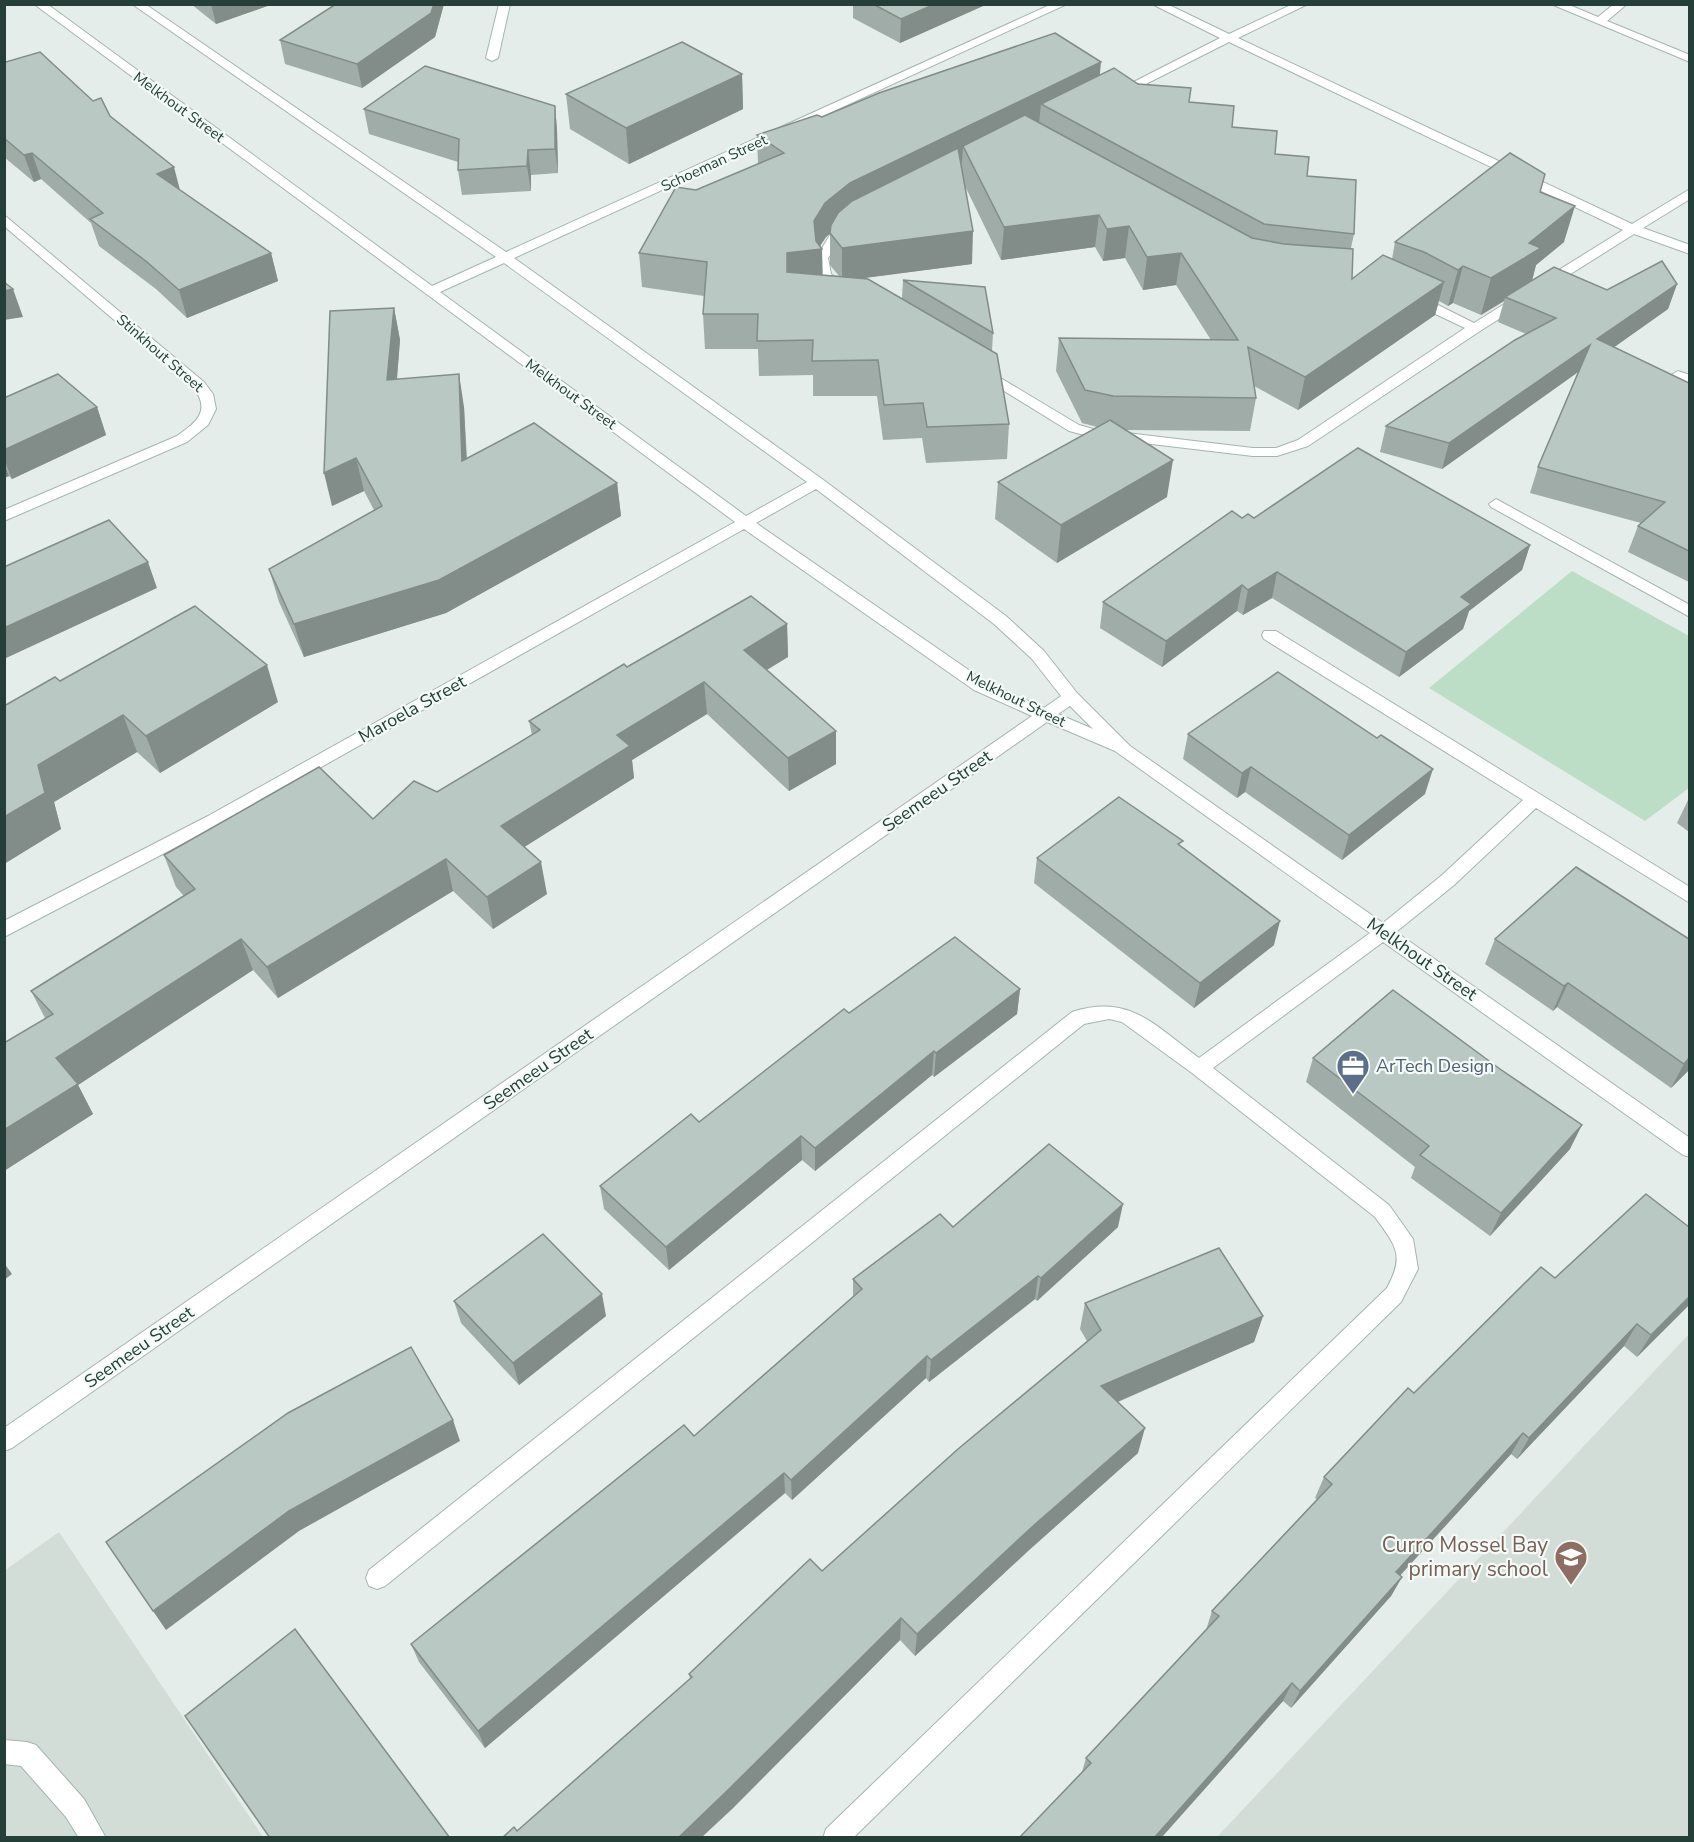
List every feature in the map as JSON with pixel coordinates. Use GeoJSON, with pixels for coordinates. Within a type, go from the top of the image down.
{"type":"FeatureCollection","features":[{"type":"Feature","properties":{"kind":"street","name":"Melkhout Street"},"geometry":{"type":"LineString","coordinates":[[39,4],[746,523],[980,686],[1124,750]]}},
{"type":"Feature","properties":{"kind":"street","name":"Melkhout Street"},"geometry":{"type":"LineString","coordinates":[[137,4],[506,258],[817,482],[1000,620],[1038,654],[1071,697],[1124,750],[1689,1149]]}},
{"type":"Feature","properties":{"kind":"street"},"geometry":{"type":"LineString","coordinates":[[492,58],[505,4]]}},
{"type":"Feature","properties":{"kind":"street","name":"Schoeman Street"},"geometry":{"type":"LineString","coordinates":[[431,291],[1062,4]]}},
{"type":"Feature","properties":{"kind":"street"},"geometry":{"type":"LineString","coordinates":[[1157,4],[1630,228],[1689,250]]}},
{"type":"Feature","properties":{"kind":"street"},"geometry":{"type":"LineString","coordinates":[[1106,100],[1229,38],[1303,4]]}},
{"type":"Feature","properties":{"kind":"street"},"geometry":{"type":"LineString","coordinates":[[1556,4],[1689,59]]}},
{"type":"Feature","properties":{"kind":"street"},"geometry":{"type":"LineString","coordinates":[[1599,22],[1622,4]]}},
{"type":"Feature","properties":{"kind":"street"},"geometry":{"type":"LineString","coordinates":[[974,368],[1074,428],[1092,433],[1123,439],[1278,452],[1303,443],[1475,328],[1689,192]]}},
{"type":"Feature","properties":{"kind":"street","name":"Stinkhout Street"},"geometry":{"type":"LineString","coordinates":[[4,219],[199,385],[207,395],[209,413],[203,424],[182,439],[4,516]]}},
{"type":"Feature","properties":{"kind":"street"},"geometry":{"type":"LineString","coordinates":[[853,296],[825,276],[822,258],[838,233],[855,222]]}},
{"type":"Feature","properties":{"kind":"street"},"geometry":{"type":"LineString","coordinates":[[1403,293],[1475,328]]}},
{"type":"Feature","properties":{"kind":"street","name":"Maroela Street"},"geometry":{"type":"LineString","coordinates":[[4,930],[214,820],[817,482]]}},
{"type":"Feature","properties":{"kind":"street"},"geometry":{"type":"LineString","coordinates":[[1496,504],[1689,612]]}},
{"type":"Feature","properties":{"kind":"street"},"geometry":{"type":"LineString","coordinates":[[1270,635],[1533,801],[1689,896]]}},
{"type":"Feature","properties":{"kind":"street","name":"Seemeeu Street"},"geometry":{"type":"LineString","coordinates":[[4,1441],[1071,697]]}},
{"type":"Feature","properties":{"kind":"street"},"geometry":{"type":"LineString","coordinates":[[1199,1068],[1384,932],[1447,881],[1533,801]]}},
{"type":"Feature","properties":{"kind":"street"},"geometry":{"type":"LineString","coordinates":[[377,1578],[1079,1017],[1109,1012],[1127,1016],[1199,1068],[1382,1211],[1403,1239],[1408,1269],[1394,1294],[835,1838]]}},
{"type":"Feature","properties":{"kind":"street"},"geometry":{"type":"LineString","coordinates":[[4,1752],[27,1754],[75,1808],[94,1838]]}},
{"type":"Feature","properties":{"kind":"shaded area","name":"Curro Mossel Bay primary school"},"geometry":{"type":"Polygon","coordinates":[[[1689,1334],[1689,1837],[1217,1837],[1689,1334]]]}},
{"type":"Feature","properties":{"kind":"shaded area"},"geometry":{"type":"Polygon","coordinates":[[[59,1532],[263,1837],[5,1837],[4,1571],[59,1532]]]}},
{"type":"Feature","properties":{"kind":"green space"},"geometry":{"type":"Polygon","coordinates":[[[1572,571],[1689,636],[1689,788],[1645,821],[1429,688],[1572,571]]]}},
{"type":"Feature","properties":{"kind":"building"},"geometry":{"type":"Polygon","coordinates":[[[336,4],[434,4],[431,13],[357,64],[280,40],[336,4]]]}},
{"type":"Feature","properties":{"kind":"building"},"geometry":{"type":"Polygon","coordinates":[[[873,4],[935,4],[901,19],[873,4]]]}},
{"type":"Feature","properties":{"kind":"building"},"geometry":{"type":"Polygon","coordinates":[[[1055,33],[1101,62],[850,183],[825,203],[814,221],[816,241],[822,249],[787,253],[787,272],[868,279],[997,354],[1009,424],[927,427],[923,403],[884,405],[878,360],[812,361],[813,340],[757,341],[758,314],[703,314],[707,262],[639,253],[676,187],[696,190],[784,153],[757,135],[817,115],[822,117],[879,93],[1055,33]]]}},
{"type":"Feature","properties":{"kind":"building"},"geometry":{"type":"Polygon","coordinates":[[[682,42],[742,74],[626,128],[566,94],[682,42]]]}},
{"type":"Feature","properties":{"kind":"building"},"geometry":{"type":"Polygon","coordinates":[[[40,52],[93,101],[101,98],[110,116],[174,167],[157,174],[271,253],[179,290],[147,262],[90,219],[103,213],[32,153],[24,155],[4,138],[4,61],[40,52]]]}},
{"type":"Feature","properties":{"kind":"building"},"geometry":{"type":"Polygon","coordinates":[[[425,66],[555,106],[555,149],[528,150],[527,166],[458,170],[459,139],[364,109],[425,66]]]}},
{"type":"Feature","properties":{"kind":"building"},"geometry":{"type":"Polygon","coordinates":[[[1114,68],[1138,84],[1191,88],[1189,102],[1234,106],[1232,127],[1277,131],[1275,154],[1309,157],[1307,176],[1356,180],[1354,234],[1264,224],[1041,104],[1114,68]]]}},
{"type":"Feature","properties":{"kind":"building"},"geometry":{"type":"Polygon","coordinates":[[[1025,115],[1252,238],[1284,244],[1353,249],[1352,279],[1383,255],[1444,282],[1305,377],[1248,347],[1256,398],[1113,396],[1085,390],[1059,338],[1238,340],[1181,253],[1147,257],[1129,226],[1107,229],[1099,215],[1004,227],[963,146],[1025,115]]]}},
{"type":"Feature","properties":{"kind":"building"},"geometry":{"type":"Polygon","coordinates":[[[958,148],[973,231],[842,248],[830,233],[831,225],[838,213],[852,201],[958,148]]]}},
{"type":"Feature","properties":{"kind":"building"},"geometry":{"type":"Polygon","coordinates":[[[1510,153],[1545,174],[1540,192],[1575,206],[1529,243],[1541,248],[1491,278],[1463,266],[1458,270],[1424,252],[1395,242],[1510,153]]]}},
{"type":"Feature","properties":{"kind":"building"},"geometry":{"type":"Polygon","coordinates":[[[1662,261],[1677,284],[1597,339],[1689,383],[1689,551],[1638,526],[1665,502],[1538,467],[1590,345],[1449,443],[1386,426],[1515,340],[1556,318],[1505,297],[1554,267],[1607,290],[1662,261]]]}},
{"type":"Feature","properties":{"kind":"building"},"geometry":{"type":"Polygon","coordinates":[[[903,280],[985,287],[993,333],[903,280]]]}},
{"type":"Feature","properties":{"kind":"building"},"geometry":{"type":"Polygon","coordinates":[[[4,282],[13,289],[4,291],[4,282]]]}},
{"type":"Feature","properties":{"kind":"building"},"geometry":{"type":"Polygon","coordinates":[[[394,308],[387,380],[459,374],[462,461],[534,423],[617,483],[439,580],[294,624],[269,569],[382,506],[356,458],[324,473],[330,311],[394,308]]]}},
{"type":"Feature","properties":{"kind":"building"},"geometry":{"type":"Polygon","coordinates":[[[58,374],[97,407],[4,450],[4,398],[58,374]]]}},
{"type":"Feature","properties":{"kind":"building"},"geometry":{"type":"Polygon","coordinates":[[[1110,420],[1173,460],[1061,525],[998,482],[1110,420]]]}},
{"type":"Feature","properties":{"kind":"building"},"geometry":{"type":"Polygon","coordinates":[[[1358,448],[1530,545],[1461,597],[1471,604],[1406,652],[1277,572],[1248,590],[1242,585],[1166,641],[1103,602],[1232,511],[1242,518],[1248,514],[1254,518],[1358,448]]]}},
{"type":"Feature","properties":{"kind":"building"},"geometry":{"type":"Polygon","coordinates":[[[109,520],[148,562],[4,628],[4,567],[109,520]]]}},
{"type":"Feature","properties":{"kind":"building"},"geometry":{"type":"Polygon","coordinates":[[[751,596],[787,624],[744,650],[836,731],[788,758],[704,682],[617,735],[630,746],[501,826],[541,862],[487,897],[446,859],[267,967],[241,939],[56,1058],[78,1084],[4,1130],[4,1043],[53,1014],[31,991],[195,889],[164,855],[319,767],[373,819],[414,781],[437,792],[540,730],[529,721],[624,664],[627,667],[751,596]]]}},
{"type":"Feature","properties":{"kind":"building"},"geometry":{"type":"Polygon","coordinates":[[[195,606],[267,665],[146,736],[123,715],[38,765],[45,793],[4,817],[4,706],[55,677],[60,681],[195,606]]]}},
{"type":"Feature","properties":{"kind":"building"},"geometry":{"type":"Polygon","coordinates":[[[1278,672],[1377,738],[1381,735],[1433,769],[1349,835],[1251,767],[1242,773],[1188,734],[1278,672]]]}},
{"type":"Feature","properties":{"kind":"building"},"geometry":{"type":"Polygon","coordinates":[[[1119,797],[1183,841],[1178,844],[1280,921],[1200,983],[1037,858],[1119,797]]]}},
{"type":"Feature","properties":{"kind":"building"},"geometry":{"type":"Polygon","coordinates":[[[1576,867],[1689,939],[1689,1058],[1684,1064],[1568,983],[1564,986],[1495,939],[1576,867]]]}},
{"type":"Feature","properties":{"kind":"building"},"geometry":{"type":"Polygon","coordinates":[[[955,937],[1020,989],[936,1053],[934,1051],[815,1148],[801,1136],[666,1247],[600,1186],[691,1114],[699,1122],[844,1009],[849,1013],[955,937]]]}},
{"type":"Feature","properties":{"kind":"building"},"geometry":{"type":"Polygon","coordinates":[[[1393,990],[1500,1069],[1582,1125],[1501,1213],[1420,1155],[1429,1146],[1313,1058],[1393,990]]]}},
{"type":"Feature","properties":{"kind":"building"},"geometry":{"type":"Polygon","coordinates":[[[1049,1144],[1123,1204],[1041,1278],[1038,1276],[931,1360],[927,1356],[791,1480],[784,1473],[478,1731],[411,1644],[684,1425],[694,1436],[862,1289],[853,1279],[940,1214],[953,1227],[1049,1144]]]}},
{"type":"Feature","properties":{"kind":"building"},"geometry":{"type":"Polygon","coordinates":[[[1646,1194],[1689,1227],[1689,1297],[1651,1335],[1637,1324],[1529,1438],[1523,1433],[1396,1572],[1402,1577],[1300,1691],[1292,1683],[1154,1838],[1019,1838],[1091,1763],[1086,1758],[1219,1616],[1212,1611],[1332,1484],[1324,1477],[1408,1388],[1414,1393],[1541,1267],[1555,1278],[1646,1194]]]}},
{"type":"Feature","properties":{"kind":"building"},"geometry":{"type":"Polygon","coordinates":[[[543,1234],[602,1294],[513,1363],[454,1301],[543,1234]]]}},
{"type":"Feature","properties":{"kind":"building"},"geometry":{"type":"Polygon","coordinates":[[[1219,1248],[1263,1316],[1101,1386],[1145,1428],[1032,1527],[917,1634],[901,1618],[678,1838],[502,1838],[514,1827],[517,1831],[692,1677],[689,1674],[810,1559],[822,1571],[958,1449],[1101,1330],[1085,1303],[1219,1248]]]}},
{"type":"Feature","properties":{"kind":"building"},"geometry":{"type":"Polygon","coordinates":[[[411,1347],[453,1420],[289,1511],[153,1611],[106,1542],[288,1413],[411,1347]]]}},
{"type":"Feature","properties":{"kind":"building"},"geometry":{"type":"Polygon","coordinates":[[[295,1629],[450,1838],[270,1838],[185,1716],[295,1629]]]}},
{"type":"Feature","properties":{"kind":"place","name":"ArTech Design"},"geometry":{"type":"Point","coordinates":[1353,1095]}},
{"type":"Feature","properties":{"kind":"place","name":"Curro Mossel Bay primary school"},"geometry":{"type":"Point","coordinates":[1571,1586]}}]}
